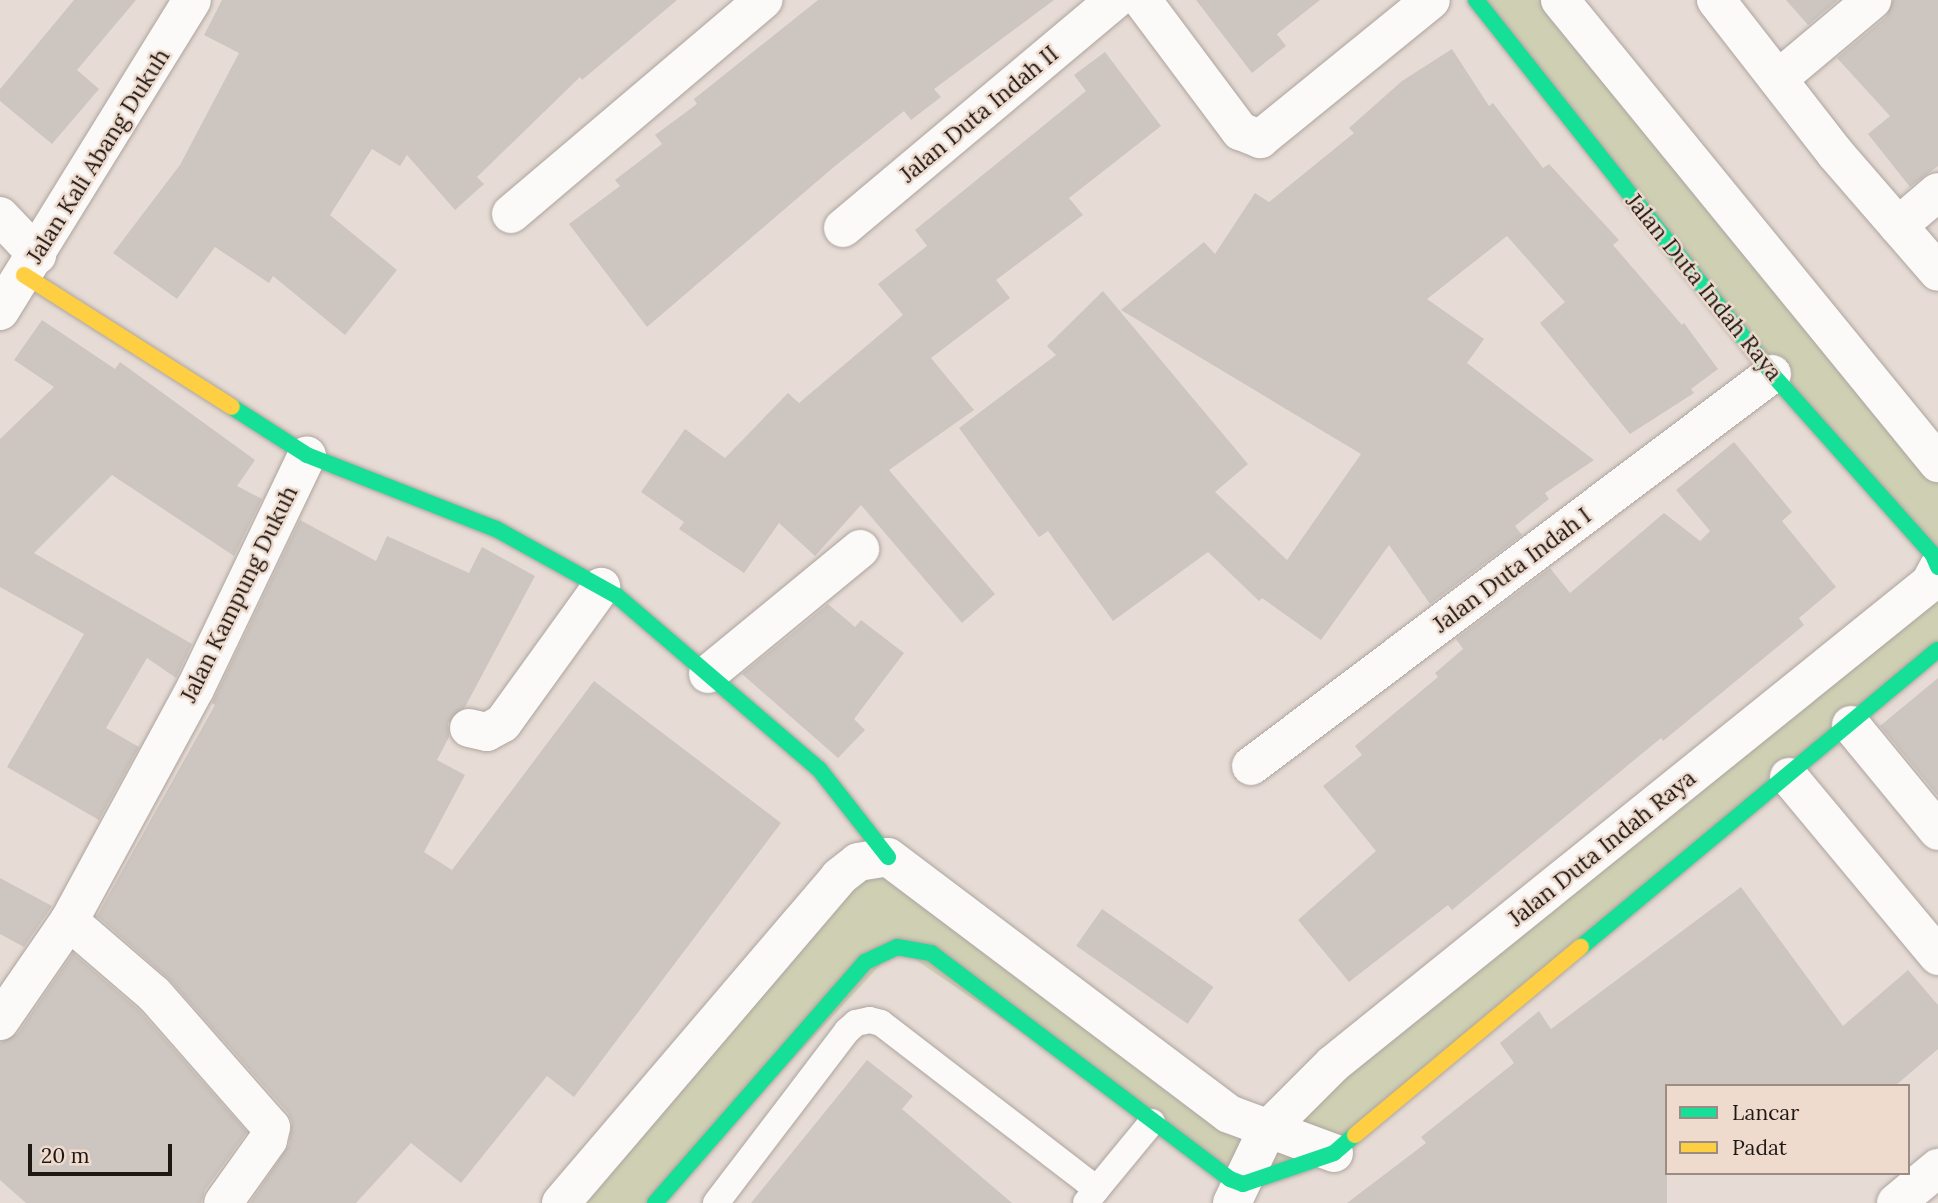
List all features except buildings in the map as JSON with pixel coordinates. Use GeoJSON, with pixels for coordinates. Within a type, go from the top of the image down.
{"type":"FeatureCollection","features":[{"type":"Feature","properties":{"kind":"street","name":"Jalan Kali Abang Dukuh"},"geometry":{"type":"LineString","coordinates":[[0,311],[31,265],[192,0]]}},
{"type":"Feature","properties":{"kind":"street"},"geometry":{"type":"LineString","coordinates":[[511,214],[763,0]]}},
{"type":"Feature","properties":{"kind":"street","name":"Jalan Duta Indah II"},"geometry":{"type":"LineString","coordinates":[[843,228],[1115,0]]}},
{"type":"Feature","properties":{"kind":"street"},"geometry":{"type":"LineString","coordinates":[[1142,0],[1240,131],[1260,139],[1431,0]]}},
{"type":"Feature","properties":{"kind":"street","name":"Jalan Duta Indah Raya"},"geometry":{"type":"LineString","coordinates":[[1267,1130],[1333,1064],[1930,583],[1938,568],[1933,555],[1772,374],[1476,0]]}},
{"type":"Feature","properties":{"kind":"street"},"geometry":{"type":"LineString","coordinates":[[1560,0],[1938,463]]}},
{"type":"Feature","properties":{"kind":"street"},"geometry":{"type":"LineString","coordinates":[[1716,0],[1938,272]]}},
{"type":"Feature","properties":{"kind":"street"},"geometry":{"type":"LineString","coordinates":[[1778,79],[1872,0]]}},
{"type":"Feature","properties":{"kind":"street"},"geometry":{"type":"LineString","coordinates":[[1898,226],[1938,192]]}},
{"type":"Feature","properties":{"kind":"street"},"geometry":{"type":"LineString","coordinates":[[0,216],[31,265],[307,455],[496,529],[601,587],[819,769],[888,857],[1229,1114],[1334,1153]]}},
{"type":"Feature","properties":{"kind":"street","name":"Jalan Duta Indah I"},"geometry":{"type":"LineString","coordinates":[[1251,766],[1772,374]]}},
{"type":"Feature","properties":{"kind":"street","name":"Jalan Kampung Dukuh"},"geometry":{"type":"LineString","coordinates":[[0,1021],[69,921],[195,689],[307,455]]}},
{"type":"Feature","properties":{"kind":"street"},"geometry":{"type":"LineString","coordinates":[[708,674],[860,550]]}},
{"type":"Feature","properties":{"kind":"street"},"geometry":{"type":"LineString","coordinates":[[469,728],[487,732],[503,723],[601,587]]}},
{"type":"Feature","properties":{"kind":"street"},"geometry":{"type":"LineString","coordinates":[[1237,1194],[1334,1153],[1789,777],[1938,650]]}},
{"type":"Feature","properties":{"kind":"street"},"geometry":{"type":"LineString","coordinates":[[1851,725],[1938,831]]}},
{"type":"Feature","properties":{"kind":"street"},"geometry":{"type":"LineString","coordinates":[[1789,777],[1938,956]]}},
{"type":"Feature","properties":{"kind":"street"},"geometry":{"type":"LineString","coordinates":[[561,1203],[839,877],[858,862],[888,857]]}},
{"type":"Feature","properties":{"kind":"street"},"geometry":{"type":"LineString","coordinates":[[69,921],[154,994],[271,1127],[268,1140],[223,1203]]}},
{"type":"Feature","properties":{"kind":"street"},"geometry":{"type":"LineString","coordinates":[[655,1203],[865,961],[897,947],[931,953],[1216,1171],[1237,1194]]}},
{"type":"Feature","properties":{"kind":"street"},"geometry":{"type":"LineString","coordinates":[[1237,1194],[1267,1130]]}},
{"type":"Feature","properties":{"kind":"street"},"geometry":{"type":"LineString","coordinates":[[1896,1203],[1938,1168]]}},
{"type":"Feature","properties":{"kind":"lane"},"geometry":{"type":"LineString","coordinates":[[716,1203],[847,1031],[856,1023],[870,1020],[881,1023],[1091,1196],[1152,1122]]}},
{"type":"Feature","properties":{"kind":"green space"},"geometry":{"type":"Polygon","coordinates":[[[1476,0],[1560,0],[1938,463],[1938,567],[1476,0]]]}},
{"type":"Feature","properties":{"kind":"green space"},"geometry":{"type":"Polygon","coordinates":[[[1938,568],[1938,649],[1334,1153],[1243,1184],[897,947],[659,1203],[561,1203],[839,877],[888,857],[1246,1123],[1938,568]]]}},
{"type":"Feature","properties":{"kind":"traffic: fast"},"geometry":{"type":"LineString","coordinates":[[1476,0],[1772,374],[1933,555],[1938,567]]}},
{"type":"Feature","properties":{"kind":"traffic: fast"},"geometry":{"type":"LineString","coordinates":[[232,407],[307,455],[496,529],[617,596],[819,769],[888,857]]}},
{"type":"Feature","properties":{"kind":"traffic: fast"},"geometry":{"type":"LineString","coordinates":[[1581,947],[1938,650]]}},
{"type":"Feature","properties":{"kind":"traffic: fast"},"geometry":{"type":"LineString","coordinates":[[655,1203],[865,962],[897,947],[931,953],[1230,1179],[1243,1184],[1334,1153],[1355,1135]]}},
{"type":"Feature","properties":{"kind":"traffic: slow"},"geometry":{"type":"LineString","coordinates":[[24,275],[232,407]]}},
{"type":"Feature","properties":{"kind":"traffic: slow"},"geometry":{"type":"LineString","coordinates":[[1355,1135],[1581,947]]}}]}
